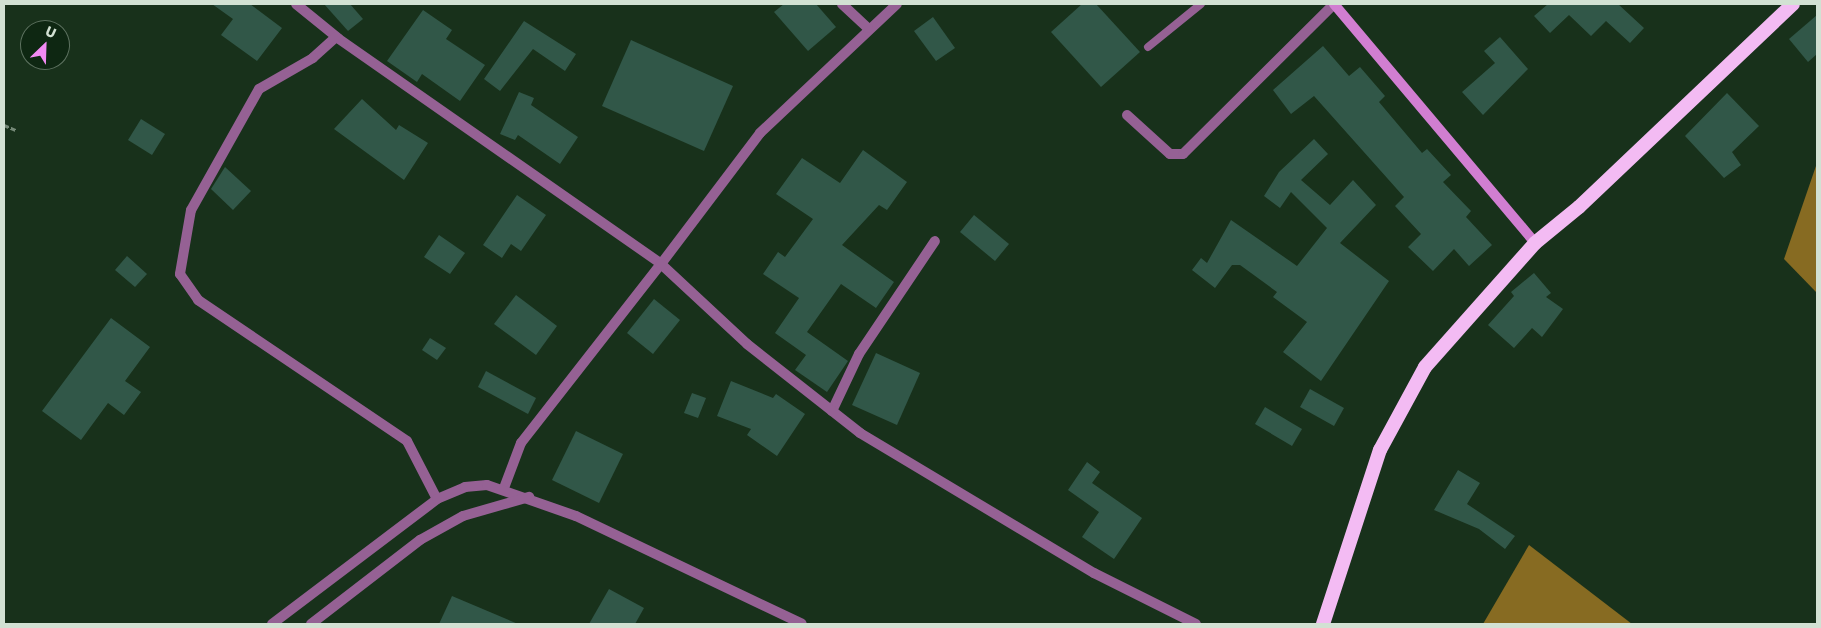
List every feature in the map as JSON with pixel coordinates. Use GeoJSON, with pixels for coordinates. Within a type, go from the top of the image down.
{"type":"FeatureCollection","features":[{"type":"Feature","properties":{"kind":"highway"},"geometry":{"type":"LineString","coordinates":[[1323,624],[1380,450],[1409,390],[1445,342],[1535,243],[1579,207],[1793,4]]}},
{"type":"Feature","properties":{"kind":"main road"},"geometry":{"type":"LineString","coordinates":[[1334,4],[1535,243]]}},
{"type":"Feature","properties":{"kind":"street"},"geometry":{"type":"LineString","coordinates":[[296,4],[336,37],[661,264],[747,344],[832,412],[1041,542],[1196,624]]}},
{"type":"Feature","properties":{"kind":"street"},"geometry":{"type":"LineString","coordinates":[[842,4],[868,28]]}},
{"type":"Feature","properties":{"kind":"street"},"geometry":{"type":"LineString","coordinates":[[504,488],[521,443],[661,264],[760,133],[868,28],[898,4]]}},
{"type":"Feature","properties":{"kind":"street"},"geometry":{"type":"LineString","coordinates":[[1127,115],[1170,154],[1183,154],[1334,4]]}},
{"type":"Feature","properties":{"kind":"street"},"geometry":{"type":"LineString","coordinates":[[336,37],[313,58],[259,89],[190,210],[180,274],[186,287],[214,312],[386,423],[417,455],[437,499]]}},
{"type":"Feature","properties":{"kind":"street"},"geometry":{"type":"LineString","coordinates":[[832,412],[859,354],[935,241]]}},
{"type":"Feature","properties":{"kind":"street"},"geometry":{"type":"LineString","coordinates":[[272,624],[437,499],[465,487],[504,488],[529,497],[802,624]]}},
{"type":"Feature","properties":{"kind":"street"},"geometry":{"type":"LineString","coordinates":[[314,622],[420,540],[463,516],[529,497]]}},
{"type":"Feature","properties":{"kind":"street"},"geometry":{"type":"LineString","coordinates":[[314,622],[329,624]]}},
{"type":"Feature","properties":{"kind":"lane"},"geometry":{"type":"LineString","coordinates":[[1148,47],[1201,4]]}},
{"type":"Feature","properties":{"kind":"path"},"geometry":{"type":"LineString","coordinates":[[4,125],[16,130]]}},
{"type":"Feature","properties":{"kind":"shaded area"},"geometry":{"type":"Polygon","coordinates":[[[1817,163],[1817,293],[1784,259],[1817,163]]]}},
{"type":"Feature","properties":{"kind":"shaded area"},"geometry":{"type":"Polygon","coordinates":[[[1529,545],[1632,624],[1483,624],[1529,545]]]}},
{"type":"Feature","properties":{"kind":"building"},"geometry":{"type":"Polygon","coordinates":[[[212,4],[250,4],[282,28],[257,61],[221,35],[233,19],[212,4]]]}},
{"type":"Feature","properties":{"kind":"building"},"geometry":{"type":"Polygon","coordinates":[[[324,4],[350,4],[363,19],[348,31],[324,4]]]}},
{"type":"Feature","properties":{"kind":"building"},"geometry":{"type":"Polygon","coordinates":[[[784,4],[816,4],[836,27],[808,51],[774,12],[784,4]]]}},
{"type":"Feature","properties":{"kind":"building"},"geometry":{"type":"Polygon","coordinates":[[[1082,4],[1096,4],[1140,52],[1101,87],[1051,32],[1082,4]]]}},
{"type":"Feature","properties":{"kind":"building"},"geometry":{"type":"Polygon","coordinates":[[[1548,4],[1618,4],[1644,28],[1630,43],[1606,21],[1591,36],[1569,15],[1550,33],[1534,16],[1548,4]]]}},
{"type":"Feature","properties":{"kind":"building"},"geometry":{"type":"Polygon","coordinates":[[[423,10],[452,30],[446,39],[485,65],[460,101],[422,74],[417,82],[387,61],[423,10]]]}},
{"type":"Feature","properties":{"kind":"building"},"geometry":{"type":"Polygon","coordinates":[[[1817,15],[1817,54],[1808,62],[1789,39],[1817,15]]]}},
{"type":"Feature","properties":{"kind":"building"},"geometry":{"type":"Polygon","coordinates":[[[933,17],[955,48],[936,61],[914,31],[933,17]]]}},
{"type":"Feature","properties":{"kind":"building"},"geometry":{"type":"Polygon","coordinates":[[[524,21],[576,54],[565,71],[533,49],[500,91],[484,79],[524,21]]]}},
{"type":"Feature","properties":{"kind":"building"},"geometry":{"type":"Polygon","coordinates":[[[1500,37],[1528,69],[1483,115],[1462,92],[1495,63],[1484,51],[1500,37]]]}},
{"type":"Feature","properties":{"kind":"building"},"geometry":{"type":"Polygon","coordinates":[[[631,40],[733,86],[704,151],[602,106],[631,40]]]}},
{"type":"Feature","properties":{"kind":"building"},"geometry":{"type":"Polygon","coordinates":[[[1323,46],[1349,76],[1360,67],[1385,96],[1379,102],[1422,153],[1427,149],[1451,175],[1443,182],[1471,211],[1466,217],[1492,245],[1469,266],[1454,249],[1433,271],[1408,247],[1421,234],[1395,206],[1404,197],[1314,96],[1291,114],[1273,90],[1323,46]]]}},
{"type":"Feature","properties":{"kind":"building"},"geometry":{"type":"Polygon","coordinates":[[[519,92],[534,98],[531,105],[578,137],[560,164],[518,135],[515,140],[500,134],[519,92]]]}},
{"type":"Feature","properties":{"kind":"building"},"geometry":{"type":"Polygon","coordinates":[[[1727,93],[1759,126],[1732,152],[1741,165],[1724,178],[1685,136],[1727,93]]]}},
{"type":"Feature","properties":{"kind":"building"},"geometry":{"type":"Polygon","coordinates":[[[362,99],[396,130],[399,125],[428,143],[404,180],[334,129],[362,99]]]}},
{"type":"Feature","properties":{"kind":"building"},"geometry":{"type":"Polygon","coordinates":[[[141,119],[165,134],[152,155],[128,140],[141,119]]]}},
{"type":"Feature","properties":{"kind":"building"},"geometry":{"type":"Polygon","coordinates":[[[1314,139],[1328,154],[1301,180],[1330,205],[1353,180],[1376,205],[1340,243],[1389,281],[1321,381],[1283,352],[1307,322],[1273,297],[1277,292],[1240,265],[1232,265],[1215,288],[1192,270],[1201,258],[1207,263],[1231,220],[1297,266],[1327,228],[1291,192],[1280,208],[1264,196],[1279,172],[1314,139]]]}},
{"type":"Feature","properties":{"kind":"building"},"geometry":{"type":"Polygon","coordinates":[[[863,150],[907,182],[887,210],[879,205],[842,245],[894,282],[876,308],[841,284],[807,332],[848,361],[827,392],[795,370],[806,355],[775,333],[799,298],[763,274],[778,252],[785,257],[813,219],[776,194],[802,158],[840,183],[863,150]]]}},
{"type":"Feature","properties":{"kind":"building"},"geometry":{"type":"Polygon","coordinates":[[[225,167],[251,191],[233,210],[211,189],[225,167]]]}},
{"type":"Feature","properties":{"kind":"building"},"geometry":{"type":"Polygon","coordinates":[[[517,195],[546,215],[521,251],[511,244],[502,258],[483,245],[517,195]]]}},
{"type":"Feature","properties":{"kind":"building"},"geometry":{"type":"Polygon","coordinates":[[[974,215],[1009,244],[995,261],[960,232],[974,215]]]}},
{"type":"Feature","properties":{"kind":"building"},"geometry":{"type":"Polygon","coordinates":[[[439,235],[465,253],[450,274],[424,257],[439,235]]]}},
{"type":"Feature","properties":{"kind":"building"},"geometry":{"type":"Polygon","coordinates":[[[127,256],[147,274],[135,287],[115,270],[127,256]]]}},
{"type":"Feature","properties":{"kind":"building"},"geometry":{"type":"Polygon","coordinates":[[[1534,273],[1551,293],[1546,297],[1563,309],[1542,337],[1532,328],[1514,348],[1488,325],[1514,296],[1511,292],[1534,273]]]}},
{"type":"Feature","properties":{"kind":"building"},"geometry":{"type":"Polygon","coordinates":[[[516,295],[557,326],[536,355],[494,324],[516,295]]]}},
{"type":"Feature","properties":{"kind":"building"},"geometry":{"type":"Polygon","coordinates":[[[654,299],[680,320],[653,354],[627,333],[654,299]]]}},
{"type":"Feature","properties":{"kind":"building"},"geometry":{"type":"Polygon","coordinates":[[[111,318],[150,347],[125,381],[141,392],[124,415],[108,403],[81,440],[42,411],[111,318]]]}},
{"type":"Feature","properties":{"kind":"building"},"geometry":{"type":"Polygon","coordinates":[[[430,338],[446,348],[437,360],[422,350],[430,338]]]}},
{"type":"Feature","properties":{"kind":"building"},"geometry":{"type":"Polygon","coordinates":[[[876,353],[920,373],[897,425],[852,405],[876,353]]]}},
{"type":"Feature","properties":{"kind":"building"},"geometry":{"type":"Polygon","coordinates":[[[486,371],[536,398],[528,414],[478,387],[486,371]]]}},
{"type":"Feature","properties":{"kind":"building"},"geometry":{"type":"Polygon","coordinates":[[[731,381],[773,398],[776,394],[805,414],[777,456],[747,435],[751,429],[717,416],[731,381]]]}},
{"type":"Feature","properties":{"kind":"building"},"geometry":{"type":"Polygon","coordinates":[[[1310,389],[1344,408],[1334,426],[1300,407],[1310,389]]]}},
{"type":"Feature","properties":{"kind":"building"},"geometry":{"type":"Polygon","coordinates":[[[692,393],[706,398],[698,418],[684,413],[692,393]]]}},
{"type":"Feature","properties":{"kind":"building"},"geometry":{"type":"Polygon","coordinates":[[[1265,407],[1302,429],[1292,446],[1255,424],[1265,407]]]}},
{"type":"Feature","properties":{"kind":"building"},"geometry":{"type":"Polygon","coordinates":[[[576,431],[623,454],[599,503],[552,480],[576,431]]]}},
{"type":"Feature","properties":{"kind":"building"},"geometry":{"type":"Polygon","coordinates":[[[1087,462],[1100,472],[1092,483],[1142,518],[1114,559],[1082,537],[1099,512],[1068,490],[1087,462]]]}},
{"type":"Feature","properties":{"kind":"building"},"geometry":{"type":"Polygon","coordinates":[[[1458,470],[1480,483],[1467,504],[1515,536],[1505,549],[1479,529],[1434,510],[1458,470]]]}},
{"type":"Feature","properties":{"kind":"building"},"geometry":{"type":"Polygon","coordinates":[[[609,589],[644,608],[635,624],[589,624],[609,589]]]}},
{"type":"Feature","properties":{"kind":"building"},"geometry":{"type":"Polygon","coordinates":[[[452,596],[518,624],[439,624],[452,596]]]}}]}
